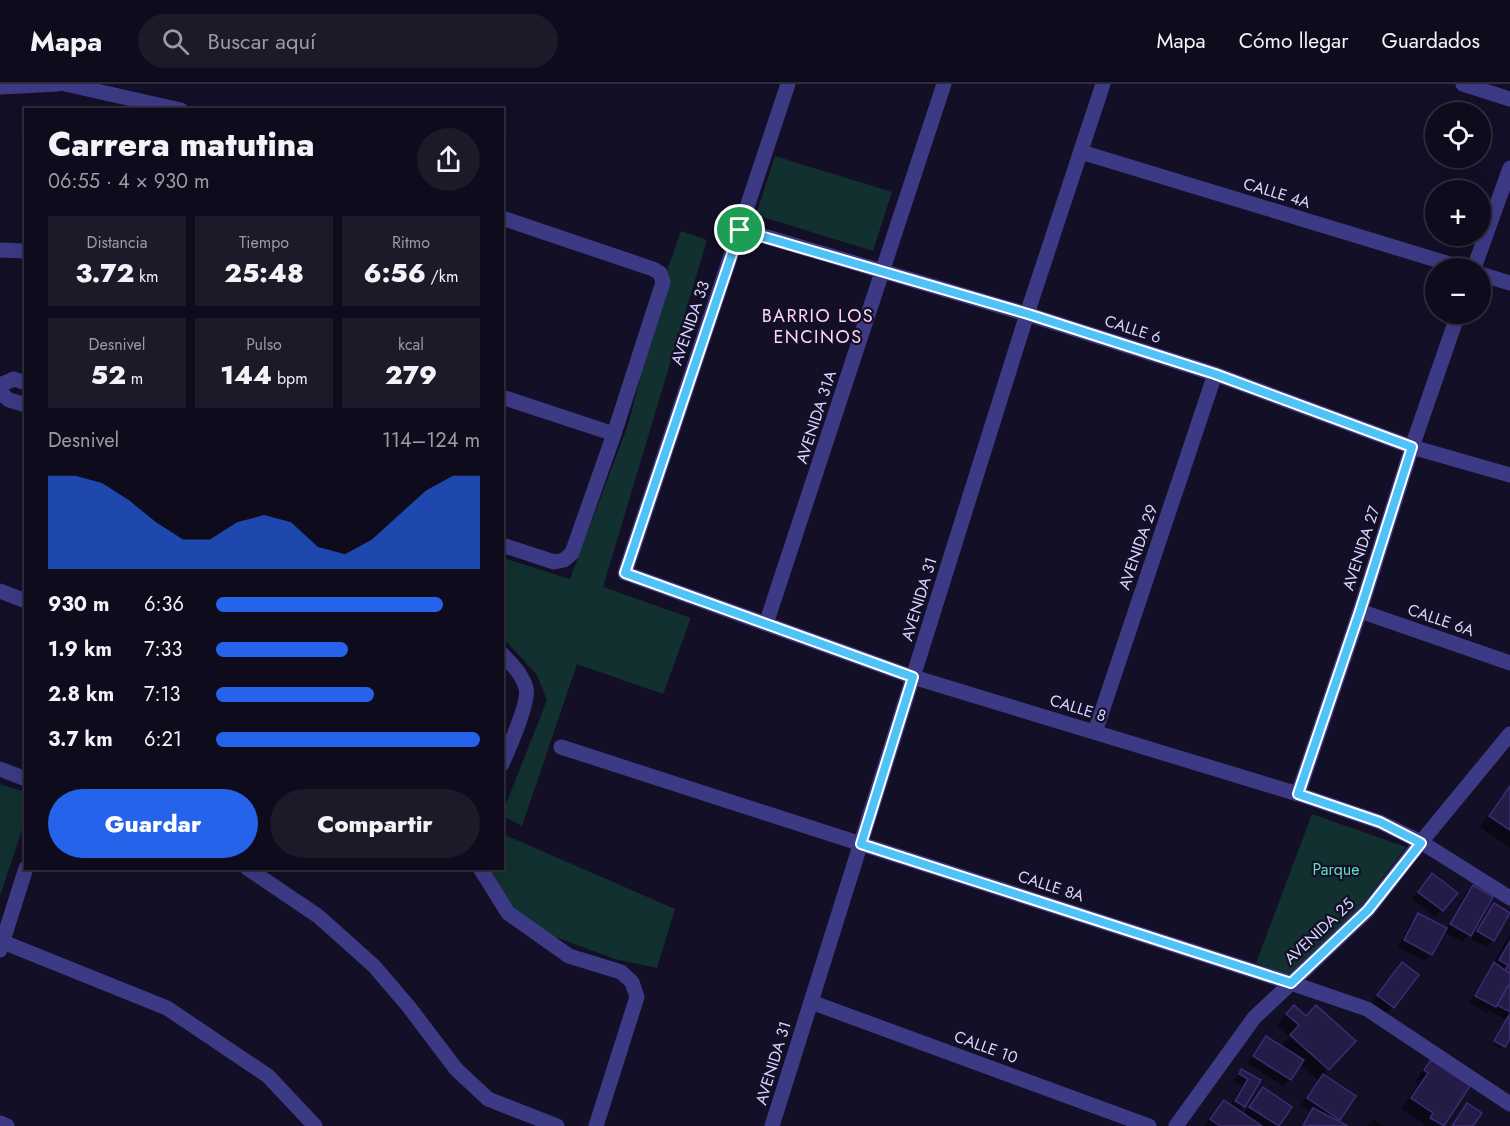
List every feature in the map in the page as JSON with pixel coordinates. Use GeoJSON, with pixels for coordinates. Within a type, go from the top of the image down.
{"type":"FeatureCollection","features":[{"type":"Feature","properties":{"kind":"street"},"geometry":{"type":"LineString","coordinates":[[0,87],[58,84]]}},
{"type":"Feature","properties":{"kind":"street"},"geometry":{"type":"LineString","coordinates":[[65,84],[172,108]]}},
{"type":"Feature","properties":{"kind":"street","name":"AVENIDA 33"},"geometry":{"type":"LineString","coordinates":[[625,573],[788,84]]}},
{"type":"Feature","properties":{"kind":"street","name":"AVENIDA 31A"},"geometry":{"type":"LineString","coordinates":[[766,624],[944,84]]}},
{"type":"Feature","properties":{"kind":"street","name":"AVENIDA 31"},"geometry":{"type":"LineString","coordinates":[[772,1126],[1028,314],[1103,84]]}},
{"type":"Feature","properties":{"kind":"street"},"geometry":{"type":"LineString","coordinates":[[1463,84],[1510,99]]}},
{"type":"Feature","properties":{"kind":"street","name":"CALLE 4A"},"geometry":{"type":"LineString","coordinates":[[1081,152],[1430,258]]}},
{"type":"Feature","properties":{"kind":"street"},"geometry":{"type":"LineString","coordinates":[[1478,258],[1510,168]]}},
{"type":"Feature","properties":{"kind":"street"},"geometry":{"type":"LineString","coordinates":[[504,219],[653,269],[660,273],[663,282],[614,434],[572,553],[564,560],[554,562],[504,546]]}},
{"type":"Feature","properties":{"kind":"street","name":"CALLE 6"},"geometry":{"type":"LineString","coordinates":[[740,230],[1028,314],[1215,374],[1412,447],[1510,475]]}},
{"type":"Feature","properties":{"kind":"street"},"geometry":{"type":"LineString","coordinates":[[0,250],[24,251]]}},
{"type":"Feature","properties":{"kind":"street"},"geometry":{"type":"LineString","coordinates":[[1491,277],[1510,283]]}},
{"type":"Feature","properties":{"kind":"street","name":"AVENIDA 27"},"geometry":{"type":"LineString","coordinates":[[1298,794],[1455,324]]}},
{"type":"Feature","properties":{"kind":"street","name":"AVENIDA 29"},"geometry":{"type":"LineString","coordinates":[[1095,732],[1215,374]]}},
{"type":"Feature","properties":{"kind":"street"},"geometry":{"type":"LineString","coordinates":[[0,385],[14,379],[24,382]]}},
{"type":"Feature","properties":{"kind":"street"},"geometry":{"type":"LineString","coordinates":[[0,392],[9,399],[24,404]]}},
{"type":"Feature","properties":{"kind":"street"},"geometry":{"type":"LineString","coordinates":[[504,398],[614,434]]}},
{"type":"Feature","properties":{"kind":"street","name":"CALLE 8"},"geometry":{"type":"LineString","coordinates":[[625,573],[913,677],[1298,794],[1380,822],[1421,843],[1510,898]]}},
{"type":"Feature","properties":{"kind":"street"},"geometry":{"type":"LineString","coordinates":[[0,591],[24,600]]}},
{"type":"Feature","properties":{"kind":"street","name":"CALLE 6A"},"geometry":{"type":"LineString","coordinates":[[1360,611],[1510,663]]}},
{"type":"Feature","properties":{"kind":"street"},"geometry":{"type":"LineString","coordinates":[[504,656],[520,673],[527,691],[524,707],[504,759]]}},
{"type":"Feature","properties":{"kind":"street","name":"AVENIDA 25"},"geometry":{"type":"LineString","coordinates":[[1176,1126],[1254,1018],[1368,910],[1510,734]]}},
{"type":"Feature","properties":{"kind":"street","name":"CALLE 8A"},"geometry":{"type":"LineString","coordinates":[[561,747],[1367,1009],[1510,1104]]}},
{"type":"Feature","properties":{"kind":"street"},"geometry":{"type":"LineString","coordinates":[[0,768],[24,778]]}},
{"type":"Feature","properties":{"kind":"street"},"geometry":{"type":"LineString","coordinates":[[25,870],[1,946],[166,1008],[268,1076],[315,1126]]}},
{"type":"Feature","properties":{"kind":"street"},"geometry":{"type":"LineString","coordinates":[[250,870],[318,916],[374,966],[409,1007],[456,1069],[488,1099],[557,1126]]}},
{"type":"Feature","properties":{"kind":"street"},"geometry":{"type":"LineString","coordinates":[[481,870],[508,913],[569,956],[621,972],[632,982],[637,997],[596,1126]]}},
{"type":"Feature","properties":{"kind":"street","name":"CALLE 10"},"geometry":{"type":"LineString","coordinates":[[811,1002],[1149,1126]]}},
{"type":"Feature","properties":{"kind":"street"},"geometry":{"type":"LineString","coordinates":[[0,1123],[7,1126]]}},
{"type":"Feature","properties":{"kind":"green space"},"geometry":{"type":"Polygon","coordinates":[[[775,156],[892,192],[873,251],[756,215],[775,156]]]}},
{"type":"Feature","properties":{"kind":"green space"},"geometry":{"type":"Polygon","coordinates":[[[681,231],[707,240],[603,587],[691,618],[663,694],[577,664],[522,826],[504,817],[504,809],[547,700],[537,675],[504,639],[504,558],[570,579],[629,422],[668,268],[681,231]]]}},
{"type":"Feature","properties":{"kind":"green space"},"geometry":{"type":"Polygon","coordinates":[[[0,784],[24,791],[24,824],[0,896],[0,784]]]}},
{"type":"Feature","properties":{"kind":"green space","name":"Parque"},"geometry":{"type":"Polygon","coordinates":[[[1312,814],[1406,847],[1359,909],[1290,976],[1256,963],[1312,814]]]}},
{"type":"Feature","properties":{"kind":"green space"},"geometry":{"type":"Polygon","coordinates":[[[504,834],[675,909],[657,968],[615,959],[542,932],[515,910],[499,892],[487,870],[504,870],[504,834]]]}},
{"type":"Feature","properties":{"kind":"building"},"geometry":{"type":"Polygon","coordinates":[[[1510,786],[1510,830],[1489,816],[1510,786]]]}},
{"type":"Feature","properties":{"kind":"building"},"geometry":{"type":"Polygon","coordinates":[[[1432,873],[1458,893],[1443,911],[1418,892],[1432,873]]]}},
{"type":"Feature","properties":{"kind":"building"},"geometry":{"type":"Polygon","coordinates":[[[1473,885],[1493,897],[1471,936],[1450,924],[1473,885]]]}},
{"type":"Feature","properties":{"kind":"building"},"geometry":{"type":"Polygon","coordinates":[[[1494,903],[1510,913],[1494,941],[1477,931],[1494,903]]]}},
{"type":"Feature","properties":{"kind":"building"},"geometry":{"type":"Polygon","coordinates":[[[1418,913],[1447,928],[1432,955],[1404,940],[1418,913]]]}},
{"type":"Feature","properties":{"kind":"building"},"geometry":{"type":"Polygon","coordinates":[[[1510,941],[1510,974],[1505,971],[1508,965],[1499,960],[1510,941]]]}},
{"type":"Feature","properties":{"kind":"building"},"geometry":{"type":"Polygon","coordinates":[[[1402,962],[1419,975],[1394,1008],[1377,995],[1402,962]]]}},
{"type":"Feature","properties":{"kind":"building"},"geometry":{"type":"Polygon","coordinates":[[[1494,962],[1510,974],[1510,987],[1508,986],[1496,1007],[1475,996],[1494,962]]]}},
{"type":"Feature","properties":{"kind":"building"},"geometry":{"type":"Polygon","coordinates":[[[1508,986],[1510,987],[1510,1012],[1497,1005],[1508,986]]]}},
{"type":"Feature","properties":{"kind":"building"},"geometry":{"type":"Polygon","coordinates":[[[1294,1005],[1306,1016],[1316,1005],[1356,1041],[1329,1070],[1290,1035],[1299,1025],[1286,1014],[1294,1005]]]}},
{"type":"Feature","properties":{"kind":"building"},"geometry":{"type":"Polygon","coordinates":[[[1509,1015],[1510,1039],[1505,1047],[1494,1041],[1509,1015]]]}},
{"type":"Feature","properties":{"kind":"building"},"geometry":{"type":"Polygon","coordinates":[[[1266,1036],[1304,1060],[1291,1080],[1253,1056],[1266,1036]]]}},
{"type":"Feature","properties":{"kind":"building"},"geometry":{"type":"Polygon","coordinates":[[[1431,1060],[1470,1086],[1444,1126],[1430,1118],[1433,1113],[1411,1098],[1428,1073],[1424,1070],[1431,1060]]]}},
{"type":"Feature","properties":{"kind":"building"},"geometry":{"type":"Polygon","coordinates":[[[1241,1069],[1261,1080],[1245,1107],[1235,1101],[1248,1079],[1239,1074],[1241,1069]]]}},
{"type":"Feature","properties":{"kind":"building"},"geometry":{"type":"Polygon","coordinates":[[[1323,1074],[1356,1096],[1340,1120],[1307,1098],[1323,1074]]]}},
{"type":"Feature","properties":{"kind":"building"},"geometry":{"type":"Polygon","coordinates":[[[1263,1087],[1292,1107],[1279,1126],[1249,1107],[1263,1087]]]}},
{"type":"Feature","properties":{"kind":"building"},"geometry":{"type":"Polygon","coordinates":[[[1224,1100],[1262,1126],[1220,1126],[1210,1119],[1224,1100]]]}},
{"type":"Feature","properties":{"kind":"building"},"geometry":{"type":"Polygon","coordinates":[[[1467,1103],[1482,1113],[1473,1126],[1452,1126],[1467,1103]]]}},
{"type":"Feature","properties":{"kind":"building"},"geometry":{"type":"Polygon","coordinates":[[[1313,1108],[1348,1126],[1303,1125],[1313,1108]]]}},
{"type":"Feature","properties":{"kind":"district","name":"BARRIO LOS ENCINOS"},"geometry":{"type":"Point","coordinates":[818,326]}},
{"type":"Feature","properties":{"kind":"route"},"geometry":{"type":"LineString","coordinates":[[740,230],[1028,314],[1215,374],[1412,447],[1298,794],[1380,822],[1421,843],[1368,910],[1291,983],[861,844],[913,677],[625,573],[740,230]]}}]}
